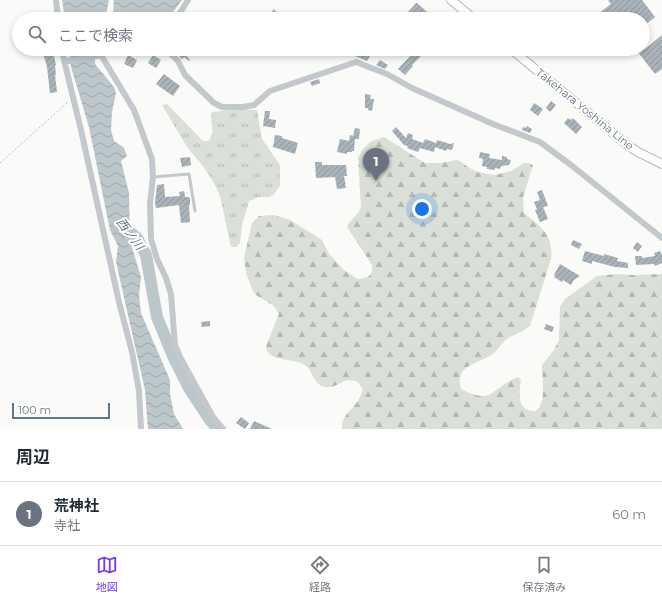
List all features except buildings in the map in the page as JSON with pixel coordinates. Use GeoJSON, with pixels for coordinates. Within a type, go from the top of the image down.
{"type":"FeatureCollection","features":[{"type":"Feature","properties":{"kind":"main road"},"geometry":{"type":"LineString","coordinates":[[453,0],[466,12]]}},
{"type":"Feature","properties":{"kind":"main road","name":"Takehara Yoshina Line"},"geometry":{"type":"LineString","coordinates":[[519,56],[626,144],[662,164]]}},
{"type":"Feature","properties":{"kind":"street"},"geometry":{"type":"LineString","coordinates":[[56,0],[57,12]]}},
{"type":"Feature","properties":{"kind":"street"},"geometry":{"type":"LineString","coordinates":[[180,12],[188,0]]}},
{"type":"Feature","properties":{"kind":"street"},"geometry":{"type":"LineString","coordinates":[[65,56],[119,302],[132,352],[139,391],[141,429]]}},
{"type":"Feature","properties":{"kind":"street"},"geometry":{"type":"LineString","coordinates":[[67,60],[88,56]]}},
{"type":"Feature","properties":{"kind":"street"},"geometry":{"type":"LineString","coordinates":[[100,56],[134,110],[152,158],[153,177],[150,204],[151,239],[171,294],[175,344],[180,357],[213,417],[223,429]]}},
{"type":"Feature","properties":{"kind":"street"},"geometry":{"type":"LineString","coordinates":[[173,56],[178,61],[185,75],[214,103],[222,107],[243,108],[254,105],[270,91],[356,62],[387,74],[412,88],[493,124],[540,142],[662,238]]}},
{"type":"Feature","properties":{"kind":"lane"},"geometry":{"type":"LineString","coordinates":[[153,177],[189,174],[195,211]]}},
{"type":"Feature","properties":{"kind":"path"},"geometry":{"type":"LineString","coordinates":[[0,163],[67,103]]}},
{"type":"Feature","properties":{"kind":"green space"},"geometry":{"type":"Polygon","coordinates":[[[167,104],[203,141],[208,141],[211,138],[212,112],[237,109],[257,110],[262,139],[280,165],[280,186],[273,195],[269,197],[259,197],[249,201],[242,225],[240,243],[236,247],[231,247],[220,196],[214,183],[203,166],[187,147],[162,105],[167,104]]]}},
{"type":"Feature","properties":{"kind":"green space"},"geometry":{"type":"Polygon","coordinates":[[[384,137],[425,163],[441,163],[456,160],[477,172],[495,175],[511,171],[524,163],[533,165],[523,198],[524,213],[545,232],[550,244],[551,259],[530,326],[508,338],[493,354],[464,370],[461,374],[461,389],[472,394],[486,396],[518,377],[521,380],[520,401],[522,405],[525,408],[536,411],[542,402],[543,396],[542,365],[554,350],[559,340],[560,307],[565,299],[597,276],[616,274],[662,274],[662,429],[342,429],[345,416],[357,403],[363,390],[358,382],[349,380],[332,387],[325,387],[317,382],[309,369],[301,363],[280,359],[269,354],[266,348],[267,343],[279,314],[274,306],[256,295],[246,273],[244,258],[252,223],[259,216],[274,215],[290,220],[322,240],[329,254],[344,270],[357,279],[369,276],[372,272],[372,265],[347,227],[361,207],[358,158],[363,149],[370,142],[384,137]]]}},
{"type":"Feature","properties":{"kind":"water"},"geometry":{"type":"Polygon","coordinates":[[[62,0],[109,0],[107,12],[64,12],[62,0]]]}},
{"type":"Feature","properties":{"kind":"water"},"geometry":{"type":"Polygon","coordinates":[[[114,0],[182,0],[173,12],[113,12],[114,0]]]}},
{"type":"Feature","properties":{"kind":"water"},"geometry":{"type":"Polygon","coordinates":[[[70,56],[95,56],[95,64],[114,87],[116,93],[112,112],[111,130],[114,141],[124,148],[127,156],[121,161],[129,193],[130,241],[141,277],[139,295],[141,313],[170,380],[170,394],[174,414],[183,429],[148,429],[145,390],[116,262],[118,246],[110,230],[89,127],[71,67],[70,56]]]}},
{"type":"Feature","properties":{"kind":"waterway","name":"西ノ川"},"geometry":{"type":"LineString","coordinates":[[118,222],[137,238],[146,255],[157,317],[173,356],[189,388],[210,420],[218,429]]}},
{"type":"Feature","properties":{"kind":"place","name":"荒神社"},"geometry":{"type":"Point","coordinates":[376,181]}}]}
